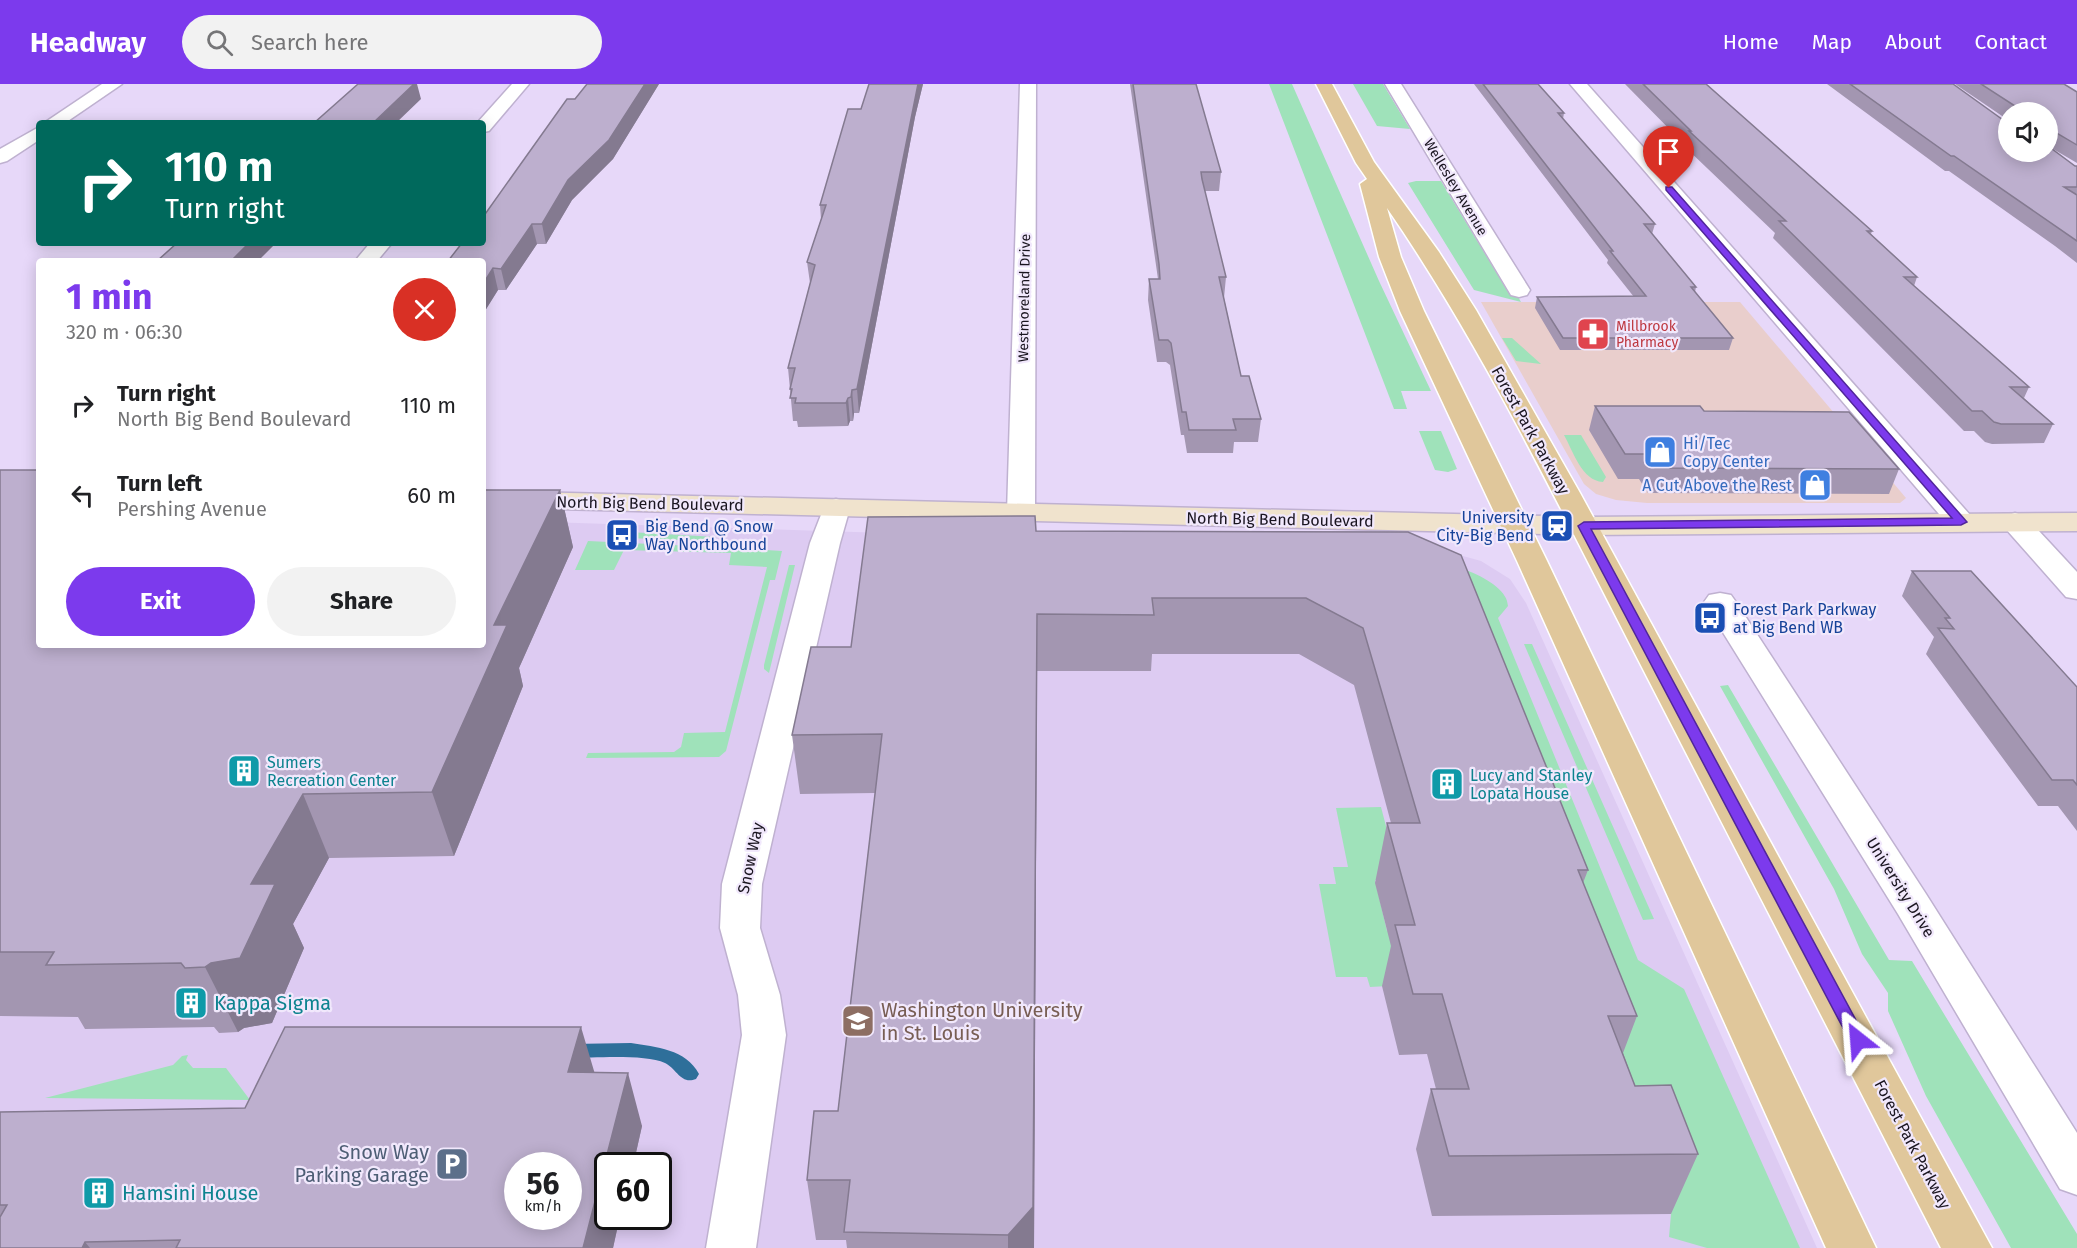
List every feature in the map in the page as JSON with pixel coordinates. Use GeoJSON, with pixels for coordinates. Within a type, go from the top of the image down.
{"type":"FeatureCollection","features":[{"type":"Feature","properties":{"kind":"main road","name":"Forest Park Parkway"},"geometry":{"type":"LineString","coordinates":[[1324,84],[1365,163],[1428,252],[1458,300],[1584,526],[1967,1248]]}},
{"type":"Feature","properties":{"kind":"main road","name":"Forest Park Parkway"},"geometry":{"type":"LineString","coordinates":[[1365,163],[1390,257],[1407,300],[1514,524],[1851,1248]]}},
{"type":"Feature","properties":{"kind":"main road","name":"North Big Bend Boulevard"},"geometry":{"type":"LineString","coordinates":[[486,499],[1584,526],[2077,522]]}},
{"type":"Feature","properties":{"kind":"street"},"geometry":{"type":"LineString","coordinates":[[58,120],[114,84]]}},
{"type":"Feature","properties":{"kind":"street"},"geometry":{"type":"LineString","coordinates":[[486,124],[521,84]]}},
{"type":"Feature","properties":{"kind":"street","name":"Westmoreland Drive"},"geometry":{"type":"LineString","coordinates":[[1021,513],[1028,84]]}},
{"type":"Feature","properties":{"kind":"street","name":"Wellesley Avenue"},"geometry":{"type":"LineString","coordinates":[[1393,84],[1519,290]]}},
{"type":"Feature","properties":{"kind":"street"},"geometry":{"type":"LineString","coordinates":[[1578,84],[1961,522]]}},
{"type":"Feature","properties":{"kind":"street"},"geometry":{"type":"LineString","coordinates":[[0,157],[36,134]]}},
{"type":"Feature","properties":{"kind":"street"},"geometry":{"type":"LineString","coordinates":[[368,258],[378,246]]}},
{"type":"Feature","properties":{"kind":"street","name":"Snow Way"},"geometry":{"type":"LineString","coordinates":[[731,1248],[764,1035],[759,995],[740,928],[742,884],[825,543],[836,508]]}},
{"type":"Feature","properties":{"kind":"street"},"geometry":{"type":"LineString","coordinates":[[2015,522],[2077,590]]}},
{"type":"Feature","properties":{"kind":"street","name":"University Drive"},"geometry":{"type":"LineString","coordinates":[[1720,602],[1912,904],[2077,1174]]}},
{"type":"Feature","properties":{"kind":"shaded area"},"geometry":{"type":"Polygon","coordinates":[[[1481,302],[1740,302],[1906,498],[1900,503],[1647,503],[1616,500],[1596,494],[1584,484],[1481,302]]]}},
{"type":"Feature","properties":{"kind":"shaded area","name":"Washington University in St. Louis"},"geometry":{"type":"Polygon","coordinates":[[[0,508],[36,634],[36,648],[486,648],[486,520],[1445,551],[1481,561],[1510,579],[1526,603],[1817,1248],[0,1248],[0,508]]]}},
{"type":"Feature","properties":{"kind":"green space"},"geometry":{"type":"Polygon","coordinates":[[[1269,84],[1292,84],[1379,281],[1431,391],[1401,391],[1407,409],[1394,409],[1269,84]]]}},
{"type":"Feature","properties":{"kind":"green space"},"geometry":{"type":"Polygon","coordinates":[[[1353,84],[1383,84],[1410,129],[1377,126],[1353,84]]]}},
{"type":"Feature","properties":{"kind":"green space"},"geometry":{"type":"Polygon","coordinates":[[[1441,181],[1510,295],[1517,295],[1521,302],[1474,290],[1408,183],[1441,181]]]}},
{"type":"Feature","properties":{"kind":"green space"},"geometry":{"type":"Polygon","coordinates":[[[1502,338],[1512,338],[1541,364],[1516,361],[1502,338]]]}},
{"type":"Feature","properties":{"kind":"green space"},"geometry":{"type":"Polygon","coordinates":[[[1419,431],[1441,431],[1457,469],[1448,472],[1435,470],[1419,431]]]}},
{"type":"Feature","properties":{"kind":"green space"},"geometry":{"type":"Polygon","coordinates":[[[1564,435],[1581,435],[1606,477],[1603,482],[1589,476],[1584,471],[1564,435]]]}},
{"type":"Feature","properties":{"kind":"green space"},"geometry":{"type":"Polygon","coordinates":[[[629,532],[716,537],[714,541],[626,538],[629,532]]]}},
{"type":"Feature","properties":{"kind":"green space"},"geometry":{"type":"Polygon","coordinates":[[[588,541],[735,548],[738,542],[765,543],[766,550],[782,551],[775,580],[770,580],[726,751],[719,757],[586,758],[588,753],[674,752],[681,747],[684,733],[725,732],[767,567],[729,565],[731,553],[624,550],[614,570],[575,570],[588,541]]]}},
{"type":"Feature","properties":{"kind":"green space"},"geometry":{"type":"Polygon","coordinates":[[[1414,557],[1438,561],[1470,571],[1497,587],[1505,596],[1508,606],[1498,618],[1638,960],[1684,989],[1800,1248],[1707,1248],[1669,1237],[1671,1214],[1645,1146],[1611,1147],[1586,1076],[1614,1076],[1582,991],[1563,991],[1552,965],[1402,966],[1406,985],[1370,987],[1367,977],[1336,977],[1319,884],[1336,884],[1333,867],[1348,867],[1336,808],[1381,807],[1400,880],[1375,880],[1387,931],[1568,930],[1450,610],[1465,598],[1464,593],[1471,591],[1451,575],[1425,570],[1426,574],[1416,574],[1395,564],[1414,557]]]}},
{"type":"Feature","properties":{"kind":"green space"},"geometry":{"type":"Polygon","coordinates":[[[789,565],[795,565],[769,673],[764,669],[764,665],[789,565]]]}},
{"type":"Feature","properties":{"kind":"green space"},"geometry":{"type":"Polygon","coordinates":[[[1524,644],[1532,644],[1654,919],[1643,920],[1524,644]]]}},
{"type":"Feature","properties":{"kind":"green space"},"geometry":{"type":"Polygon","coordinates":[[[1728,685],[1889,960],[1912,961],[2077,1234],[2077,1248],[2011,1248],[1926,1096],[1888,1011],[1888,993],[1862,954],[1834,889],[1720,686],[1728,685]]]}},
{"type":"Feature","properties":{"kind":"green space"},"geometry":{"type":"Polygon","coordinates":[[[188,1055],[186,1060],[193,1068],[226,1068],[250,1100],[45,1098],[173,1065],[182,1056],[188,1055]]]}},
{"type":"Feature","properties":{"kind":"building"},"geometry":{"type":"Polygon","coordinates":[[[358,84],[414,84],[376,120],[317,120],[358,84]]]}},
{"type":"Feature","properties":{"kind":"building"},"geometry":{"type":"Polygon","coordinates":[[[587,84],[645,84],[609,140],[568,180],[542,224],[532,224],[501,269],[493,268],[486,279],[486,258],[450,258],[460,246],[486,246],[486,213],[567,99],[575,99],[587,84]]]}},
{"type":"Feature","properties":{"kind":"building"},"geometry":{"type":"Polygon","coordinates":[[[869,84],[918,84],[857,389],[852,390],[851,397],[846,403],[795,403],[796,398],[790,398],[792,389],[790,389],[795,368],[788,368],[815,265],[807,262],[826,205],[820,205],[848,109],[861,109],[869,84]]]}},
{"type":"Feature","properties":{"kind":"building"},"geometry":{"type":"Polygon","coordinates":[[[1133,84],[1196,84],[1221,172],[1201,172],[1226,277],[1219,277],[1241,376],[1249,376],[1261,419],[1233,419],[1236,430],[1189,430],[1186,412],[1182,412],[1171,343],[1168,340],[1159,340],[1149,279],[1160,279],[1159,264],[1133,84]]]}},
{"type":"Feature","properties":{"kind":"building"},"geometry":{"type":"Polygon","coordinates":[[[1483,84],[1538,84],[1564,113],[1558,113],[1655,224],[1644,224],[1696,287],[1691,287],[1733,338],[1563,338],[1537,297],[1646,296],[1483,84]]]}},
{"type":"Feature","properties":{"kind":"building"},"geometry":{"type":"Polygon","coordinates":[[[1643,84],[1706,84],[1872,231],[1867,231],[1917,277],[1904,277],[2029,387],[2010,387],[2053,424],[2001,424],[1994,422],[1982,411],[1972,411],[1779,221],[1786,221],[1689,131],[1691,131],[1643,84]]]}},
{"type":"Feature","properties":{"kind":"building"},"geometry":{"type":"Polygon","coordinates":[[[1850,84],[1953,84],[1998,116],[1998,162],[2058,162],[2058,153],[2077,166],[2077,187],[2064,187],[2077,195],[2077,241],[1954,156],[1850,84]]]}},
{"type":"Feature","properties":{"kind":"building"},"geometry":{"type":"Polygon","coordinates":[[[1981,84],[2064,84],[2077,92],[2077,145],[2058,134],[2058,102],[2009,102],[1981,84]]]}},
{"type":"Feature","properties":{"kind":"building"},"geometry":{"type":"Polygon","coordinates":[[[174,246],[246,246],[234,258],[160,258],[174,246]]]}},
{"type":"Feature","properties":{"kind":"building"},"geometry":{"type":"Polygon","coordinates":[[[1595,406],[1700,406],[1704,411],[1849,412],[1899,469],[1655,468],[1646,454],[1625,454],[1595,406]]]}},
{"type":"Feature","properties":{"kind":"building","name":"Sumers Recreation Center"},"geometry":{"type":"Polygon","coordinates":[[[0,470],[36,470],[36,648],[486,648],[486,490],[560,490],[494,625],[507,625],[432,792],[303,794],[251,884],[275,884],[240,958],[211,963],[205,967],[185,968],[181,963],[46,965],[54,952],[0,952],[0,470]]]}},
{"type":"Feature","properties":{"kind":"building"},"geometry":{"type":"Polygon","coordinates":[[[1035,516],[1036,531],[1408,532],[1461,555],[1588,870],[1578,870],[1637,1016],[1608,1016],[1635,1086],[1671,1085],[1698,1154],[1449,1156],[1431,1089],[1469,1089],[1442,994],[1413,994],[1395,925],[1415,925],[1387,823],[1420,823],[1363,628],[1306,598],[1152,598],[1154,615],[1037,614],[1033,1207],[1008,1235],[844,1232],[850,1180],[807,1180],[814,1111],[838,1111],[882,734],[792,735],[811,647],[851,647],[868,517],[1035,516]]]}},
{"type":"Feature","properties":{"kind":"building"},"geometry":{"type":"Polygon","coordinates":[[[1912,571],[1971,571],[2077,687],[2077,785],[2073,780],[2052,780],[1938,628],[1954,629],[1945,618],[1950,618],[1912,571]]]}},
{"type":"Feature","properties":{"kind":"building"},"geometry":{"type":"Polygon","coordinates":[[[285,1027],[581,1027],[568,1072],[628,1073],[608,1152],[594,1152],[594,1205],[583,1248],[176,1248],[180,1240],[85,1242],[82,1248],[0,1248],[0,1217],[7,1205],[0,1205],[0,1112],[245,1108],[285,1027]]]}},
{"type":"Feature","properties":{"kind":"waterway"},"geometry":{"type":"LineString","coordinates":[[571,1051],[631,1050],[670,1057],[690,1074]]}},
{"type":"Feature","properties":{"kind":"place","name":"Millbrook Pharmacy"},"geometry":{"type":"Point","coordinates":[1593,334]}},
{"type":"Feature","properties":{"kind":"place","name":"Hi/Tec Copy Center"},"geometry":{"type":"Point","coordinates":[1660,452]}},
{"type":"Feature","properties":{"kind":"place","name":"A Cut Above the Rest"},"geometry":{"type":"Point","coordinates":[1815,485]}},
{"type":"Feature","properties":{"kind":"place","name":"University City-Big Bend"},"geometry":{"type":"Point","coordinates":[1557,526]}},
{"type":"Feature","properties":{"kind":"place","name":"Big Bend @ Snow Way Northbound"},"geometry":{"type":"Point","coordinates":[622,535]}},
{"type":"Feature","properties":{"kind":"place","name":"Forest Park Parkway at Big Bend WB"},"geometry":{"type":"Point","coordinates":[1710,618]}},
{"type":"Feature","properties":{"kind":"place","name":"Sumers Recreation Center"},"geometry":{"type":"Point","coordinates":[244,771]}},
{"type":"Feature","properties":{"kind":"place","name":"Lucy and Stanley Lopata House"},"geometry":{"type":"Point","coordinates":[1447,784]}},
{"type":"Feature","properties":{"kind":"place","name":"Kappa Sigma"},"geometry":{"type":"Point","coordinates":[191,1003]}},
{"type":"Feature","properties":{"kind":"place","name":"Washington University in St. Louis"},"geometry":{"type":"Point","coordinates":[858,1021]}},
{"type":"Feature","properties":{"kind":"place","name":"Snow Way Parking Garage"},"geometry":{"type":"Point","coordinates":[452,1164]}},
{"type":"Feature","properties":{"kind":"place","name":"Hamsini House"},"geometry":{"type":"Point","coordinates":[99,1193]}},
{"type":"Feature","properties":{"kind":"route"},"geometry":{"type":"LineString","coordinates":[[1669,188],[1961,522],[1584,526],[1858,1040]]}}]}
